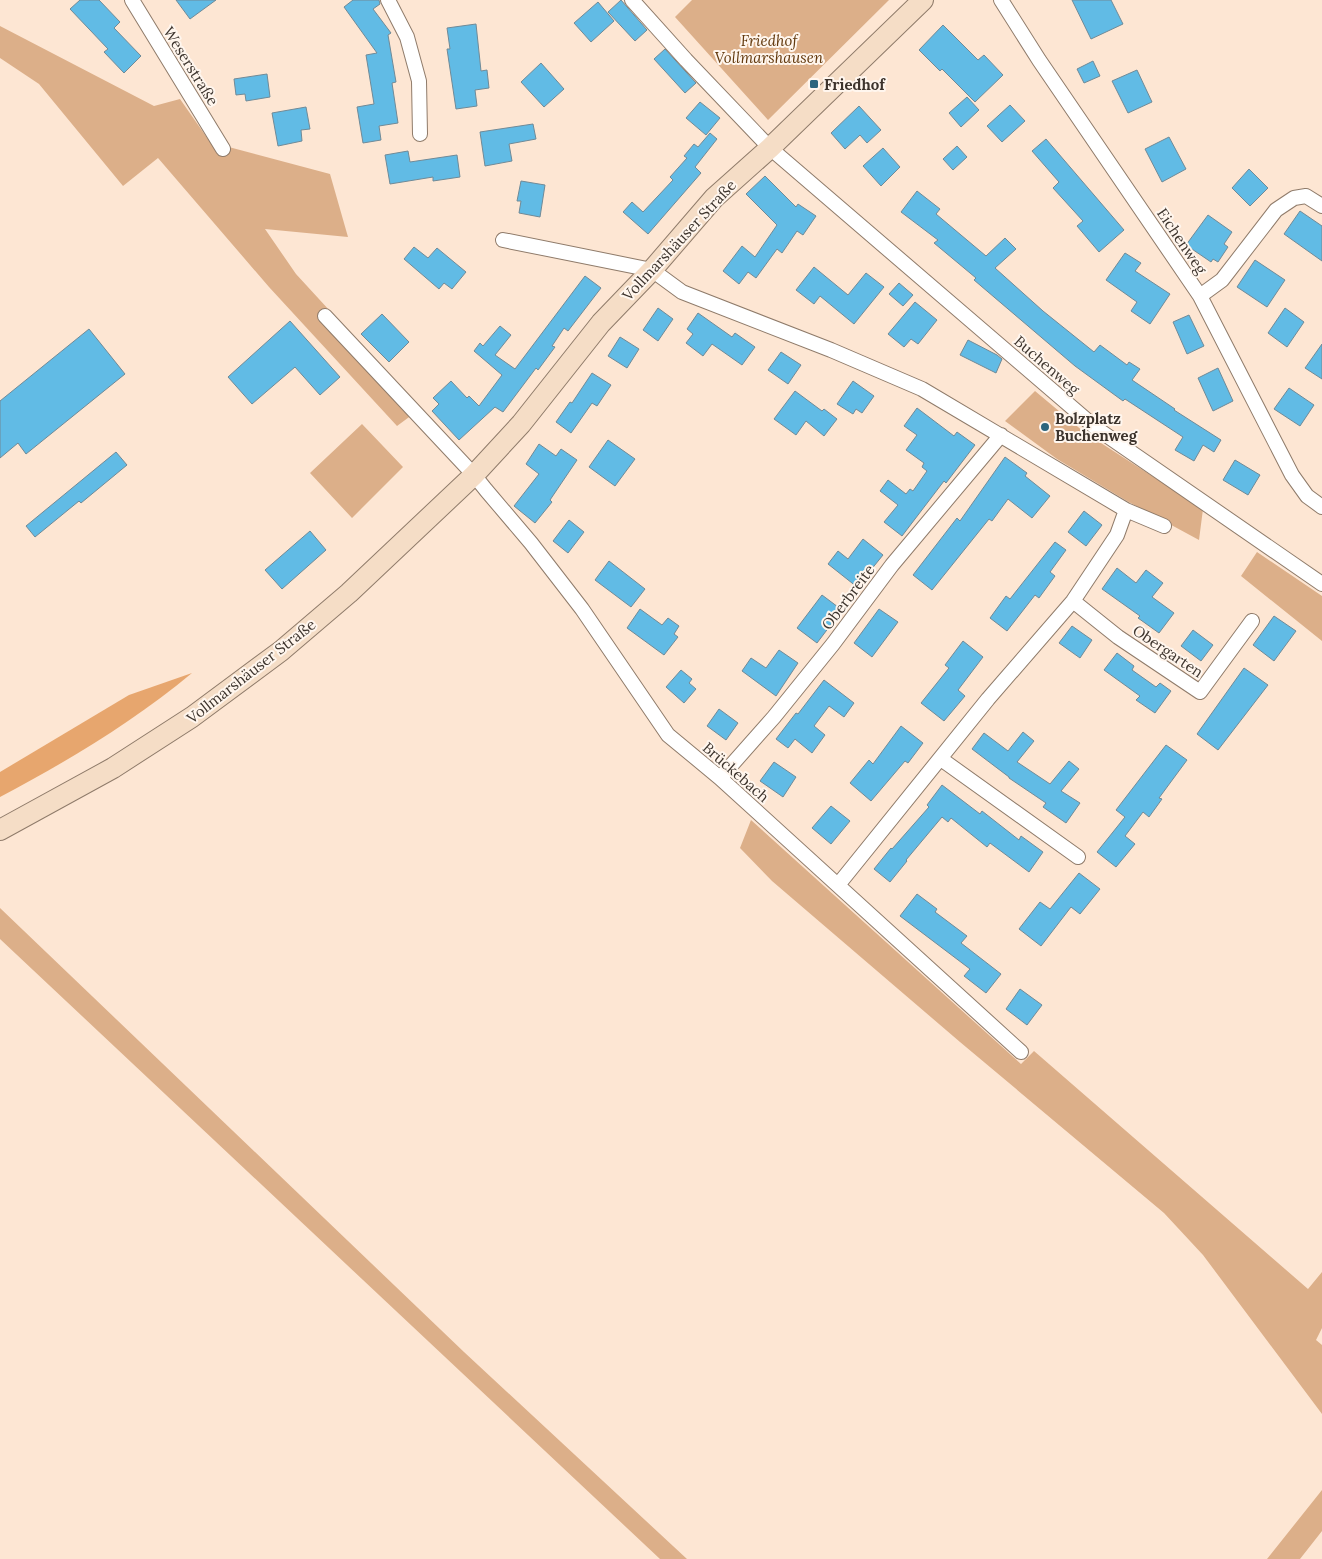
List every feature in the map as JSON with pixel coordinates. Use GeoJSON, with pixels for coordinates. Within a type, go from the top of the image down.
{"type":"FeatureCollection","features":[{"type":"Feature","properties":{"kind":"main road","name":"Vollmarshäuser Straße"},"geometry":{"type":"LineString","coordinates":[[0,830],[113,768],[192,717],[281,651],[348,593],[474,475],[521,424],[601,323],[652,270],[714,198],[770,148],[923,0]]}},
{"type":"Feature","properties":{"kind":"street","name":"Weserstraße"},"geometry":{"type":"LineString","coordinates":[[132,0],[224,149]]}},
{"type":"Feature","properties":{"kind":"street"},"geometry":{"type":"LineString","coordinates":[[388,0],[407,37],[419,81],[420,134]]}},
{"type":"Feature","properties":{"kind":"street","name":"Buchenweg"},"geometry":{"type":"LineString","coordinates":[[632,0],[770,148],[1096,428],[1322,584]]}},
{"type":"Feature","properties":{"kind":"street","name":"Eichenweg"},"geometry":{"type":"LineString","coordinates":[[1001,0],[1039,60],[1200,296],[1292,476],[1307,496],[1322,507]]}},
{"type":"Feature","properties":{"kind":"street"},"geometry":{"type":"LineString","coordinates":[[1200,296],[1222,280],[1276,210],[1294,198],[1306,196],[1322,206]]}},
{"type":"Feature","properties":{"kind":"street"},"geometry":{"type":"LineString","coordinates":[[503,240],[652,270],[682,292],[831,350],[922,390],[1126,510],[1164,526]]}},
{"type":"Feature","properties":{"kind":"street"},"geometry":{"type":"LineString","coordinates":[[325,316],[474,475]]}},
{"type":"Feature","properties":{"kind":"street","name":"Oberbreite"},"geometry":{"type":"LineString","coordinates":[[720,778],[774,717],[833,644],[892,565],[1001,435]]}},
{"type":"Feature","properties":{"kind":"street","name":"Brückebach"},"geometry":{"type":"LineString","coordinates":[[474,475],[531,543],[582,609],[668,736],[720,778],[1021,1052]]}},
{"type":"Feature","properties":{"kind":"street"},"geometry":{"type":"LineString","coordinates":[[838,885],[988,699],[1073,601],[1117,535],[1126,510]]}},
{"type":"Feature","properties":{"kind":"street","name":"Obergarten"},"geometry":{"type":"LineString","coordinates":[[1073,601],[1118,637],[1200,692],[1252,621]]}},
{"type":"Feature","properties":{"kind":"street"},"geometry":{"type":"LineString","coordinates":[[941,759],[1078,857]]}},
{"type":"Feature","properties":{"kind":"green space","name":"Friedhof Vollmarshausen"},"geometry":{"type":"Polygon","coordinates":[[[692,0],[889,0],[768,120],[675,17],[692,0]]]}},
{"type":"Feature","properties":{"kind":"green space"},"geometry":{"type":"Polygon","coordinates":[[[0,26],[154,106],[180,99],[210,142],[330,174],[348,237],[265,229],[296,274],[420,409],[397,426],[269,287],[158,158],[123,186],[39,84],[0,58],[0,26]]]}},
{"type":"Feature","properties":{"kind":"green space"},"geometry":{"type":"Polygon","coordinates":[[[1035,391],[1084,432],[1203,509],[1199,540],[1127,501],[1057,459],[1005,421],[1035,391]]]}},
{"type":"Feature","properties":{"kind":"green space"},"geometry":{"type":"Polygon","coordinates":[[[362,424],[403,467],[352,518],[310,473],[362,424]]]}},
{"type":"Feature","properties":{"kind":"green space"},"geometry":{"type":"Polygon","coordinates":[[[1257,552],[1322,596],[1322,641],[1241,576],[1257,552]]]}},
{"type":"Feature","properties":{"kind":"green space"},"geometry":{"type":"Polygon","coordinates":[[[751,820],[1021,1064],[1034,1051],[1308,1289],[1322,1272],[1322,1328],[1316,1340],[1322,1345],[1322,1414],[1203,1255],[1164,1213],[772,881],[740,848],[751,820]]]}},
{"type":"Feature","properties":{"kind":"green space"},"geometry":{"type":"Polygon","coordinates":[[[0,908],[464,1352],[687,1559],[660,1559],[0,939],[0,908]]]}},
{"type":"Feature","properties":{"kind":"green space"},"geometry":{"type":"Polygon","coordinates":[[[1322,1490],[1322,1531],[1300,1559],[1267,1559],[1322,1490]]]}},
{"type":"Feature","properties":{"kind":"shaded area"},"geometry":{"type":"Polygon","coordinates":[[[192,673],[147,708],[99,740],[0,797],[0,772],[129,695],[192,673]]]}},
{"type":"Feature","properties":{"kind":"building"},"geometry":{"type":"Polygon","coordinates":[[[80,0],[99,0],[120,22],[114,28],[141,56],[124,73],[104,52],[108,49],[70,9],[80,0]]]}},
{"type":"Feature","properties":{"kind":"building"},"geometry":{"type":"Polygon","coordinates":[[[176,0],[216,0],[190,19],[176,0]]]}},
{"type":"Feature","properties":{"kind":"building"},"geometry":{"type":"Polygon","coordinates":[[[353,0],[379,0],[380,4],[373,9],[391,33],[388,35],[396,82],[392,83],[398,123],[379,126],[381,140],[363,143],[357,107],[374,104],[366,55],[377,53],[344,7],[353,0]]]}},
{"type":"Feature","properties":{"kind":"building"},"geometry":{"type":"Polygon","coordinates":[[[621,0],[647,30],[635,41],[608,12],[621,0]]]}},
{"type":"Feature","properties":{"kind":"building"},"geometry":{"type":"Polygon","coordinates":[[[1072,0],[1111,0],[1123,24],[1091,39],[1072,0]]]}},
{"type":"Feature","properties":{"kind":"building"},"geometry":{"type":"Polygon","coordinates":[[[598,2],[614,21],[591,42],[574,23],[598,2]]]}},
{"type":"Feature","properties":{"kind":"building"},"geometry":{"type":"Polygon","coordinates":[[[476,24],[481,71],[487,70],[489,88],[475,90],[477,106],[456,109],[447,49],[450,49],[447,28],[476,24]]]}},
{"type":"Feature","properties":{"kind":"building"},"geometry":{"type":"Polygon","coordinates":[[[943,25],[978,60],[984,55],[1003,75],[975,102],[942,69],[940,71],[919,50],[943,25]]]}},
{"type":"Feature","properties":{"kind":"building"},"geometry":{"type":"Polygon","coordinates":[[[665,49],[696,83],[685,93],[654,59],[665,49]]]}},
{"type":"Feature","properties":{"kind":"building"},"geometry":{"type":"Polygon","coordinates":[[[1093,61],[1100,76],[1084,83],[1077,69],[1093,61]]]}},
{"type":"Feature","properties":{"kind":"building"},"geometry":{"type":"Polygon","coordinates":[[[541,63],[564,89],[544,107],[521,82],[541,63]]]}},
{"type":"Feature","properties":{"kind":"building"},"geometry":{"type":"Polygon","coordinates":[[[1137,70],[1152,102],[1128,113],[1112,81],[1137,70]]]}},
{"type":"Feature","properties":{"kind":"building"},"geometry":{"type":"Polygon","coordinates":[[[267,74],[270,97],[246,101],[245,94],[236,95],[234,79],[267,74]]]}},
{"type":"Feature","properties":{"kind":"building"},"geometry":{"type":"Polygon","coordinates":[[[967,97],[979,110],[961,127],[949,113],[967,97]]]}},
{"type":"Feature","properties":{"kind":"building"},"geometry":{"type":"Polygon","coordinates":[[[700,102],[720,118],[706,135],[686,118],[700,102]]]}},
{"type":"Feature","properties":{"kind":"building"},"geometry":{"type":"Polygon","coordinates":[[[1010,105],[1025,121],[1002,142],[987,126],[1010,105]]]}},
{"type":"Feature","properties":{"kind":"building"},"geometry":{"type":"Polygon","coordinates":[[[859,106],[881,130],[867,143],[860,135],[845,149],[831,133],[859,106]]]}},
{"type":"Feature","properties":{"kind":"building"},"geometry":{"type":"Polygon","coordinates":[[[306,107],[310,129],[301,130],[302,141],[278,146],[272,113],[306,107]]]}},
{"type":"Feature","properties":{"kind":"building"},"geometry":{"type":"Polygon","coordinates":[[[533,124],[536,139],[509,144],[512,161],[485,166],[480,132],[533,124]]]}},
{"type":"Feature","properties":{"kind":"building"},"geometry":{"type":"Polygon","coordinates":[[[710,133],[717,139],[695,167],[701,173],[648,234],[623,212],[632,202],[643,212],[673,180],[670,177],[687,158],[684,156],[694,144],[698,147],[710,133]]]}},
{"type":"Feature","properties":{"kind":"building"},"geometry":{"type":"Polygon","coordinates":[[[1169,137],[1186,169],[1162,182],[1145,149],[1169,137]]]}},
{"type":"Feature","properties":{"kind":"building"},"geometry":{"type":"Polygon","coordinates":[[[1046,139],[1124,230],[1099,252],[1077,226],[1083,221],[1053,188],[1059,182],[1032,151],[1046,139]]]}},
{"type":"Feature","properties":{"kind":"building"},"geometry":{"type":"Polygon","coordinates":[[[957,146],[967,157],[953,170],[943,159],[957,146]]]}},
{"type":"Feature","properties":{"kind":"building"},"geometry":{"type":"Polygon","coordinates":[[[883,148],[900,167],[881,186],[863,166],[883,148]]]}},
{"type":"Feature","properties":{"kind":"building"},"geometry":{"type":"Polygon","coordinates":[[[408,151],[410,162],[457,155],[460,177],[433,181],[433,177],[390,184],[385,155],[408,151]]]}},
{"type":"Feature","properties":{"kind":"building"},"geometry":{"type":"Polygon","coordinates":[[[1249,169],[1268,188],[1250,206],[1232,188],[1249,169]]]}},
{"type":"Feature","properties":{"kind":"building"},"geometry":{"type":"Polygon","coordinates":[[[765,176],[796,207],[798,204],[816,216],[803,235],[797,231],[782,253],[777,249],[756,278],[748,272],[739,284],[723,271],[742,246],[755,257],[777,225],[746,194],[765,176]]]}},
{"type":"Feature","properties":{"kind":"building"},"geometry":{"type":"Polygon","coordinates":[[[521,181],[545,185],[540,217],[519,213],[521,201],[517,201],[521,181]]]}},
{"type":"Feature","properties":{"kind":"building"},"geometry":{"type":"Polygon","coordinates":[[[917,191],[940,209],[936,214],[986,256],[1005,238],[1016,249],[995,268],[1043,311],[1094,352],[1100,345],[1127,365],[1129,362],[1140,369],[1132,380],[1221,440],[1214,452],[1203,445],[1194,461],[1175,450],[1183,437],[1125,399],[1123,401],[1075,366],[974,280],[976,278],[934,243],[938,240],[901,212],[917,191]]]}},
{"type":"Feature","properties":{"kind":"building"},"geometry":{"type":"Polygon","coordinates":[[[1300,211],[1322,226],[1322,261],[1284,234],[1300,211]]]}},
{"type":"Feature","properties":{"kind":"building"},"geometry":{"type":"Polygon","coordinates":[[[1208,215],[1232,232],[1224,244],[1228,247],[1218,262],[1213,259],[1211,262],[1186,245],[1208,215]]]}},
{"type":"Feature","properties":{"kind":"building"},"geometry":{"type":"Polygon","coordinates":[[[414,247],[428,258],[437,248],[466,272],[452,289],[444,283],[439,289],[404,259],[414,247]]]}},
{"type":"Feature","properties":{"kind":"building"},"geometry":{"type":"Polygon","coordinates":[[[1125,253],[1141,263],[1135,271],[1170,294],[1150,324],[1131,311],[1137,302],[1106,280],[1125,253]]]}},
{"type":"Feature","properties":{"kind":"building"},"geometry":{"type":"Polygon","coordinates":[[[1255,260],[1285,280],[1267,307],[1237,287],[1255,260]]]}},
{"type":"Feature","properties":{"kind":"building"},"geometry":{"type":"Polygon","coordinates":[[[814,267],[848,295],[866,273],[884,287],[854,324],[820,296],[814,304],[796,290],[814,267]]]}},
{"type":"Feature","properties":{"kind":"building"},"geometry":{"type":"Polygon","coordinates":[[[585,276],[601,288],[568,331],[564,328],[552,346],[555,347],[538,370],[536,368],[503,412],[495,407],[459,440],[432,411],[439,404],[433,398],[451,381],[467,398],[469,396],[479,406],[502,375],[474,351],[480,343],[483,346],[500,326],[511,335],[495,355],[515,369],[585,276]]]}},
{"type":"Feature","properties":{"kind":"building"},"geometry":{"type":"Polygon","coordinates":[[[899,283],[913,295],[903,306],[889,294],[899,283]]]}},
{"type":"Feature","properties":{"kind":"building"},"geometry":{"type":"Polygon","coordinates":[[[915,302],[937,320],[918,344],[911,339],[904,347],[888,334],[915,302]]]}},
{"type":"Feature","properties":{"kind":"building"},"geometry":{"type":"Polygon","coordinates":[[[658,308],[673,319],[658,341],[643,330],[658,308]]]}},
{"type":"Feature","properties":{"kind":"building"},"geometry":{"type":"Polygon","coordinates":[[[1285,308],[1304,322],[1287,347],[1268,333],[1285,308]]]}},
{"type":"Feature","properties":{"kind":"building"},"geometry":{"type":"Polygon","coordinates":[[[698,313],[732,337],[735,333],[755,347],[742,365],[712,344],[703,356],[686,343],[693,334],[687,329],[698,313]]]}},
{"type":"Feature","properties":{"kind":"building"},"geometry":{"type":"Polygon","coordinates":[[[382,314],[409,342],[389,362],[361,334],[382,314]]]}},
{"type":"Feature","properties":{"kind":"building"},"geometry":{"type":"Polygon","coordinates":[[[1189,315],[1204,346],[1187,354],[1173,322],[1189,315]]]}},
{"type":"Feature","properties":{"kind":"building"},"geometry":{"type":"Polygon","coordinates":[[[290,321],[340,377],[320,395],[295,367],[252,404],[228,377],[290,321]]]}},
{"type":"Feature","properties":{"kind":"building"},"geometry":{"type":"Polygon","coordinates":[[[89,329],[125,374],[26,454],[18,443],[0,458],[0,401],[89,329]]]}},
{"type":"Feature","properties":{"kind":"building"},"geometry":{"type":"Polygon","coordinates":[[[620,337],[639,349],[627,368],[608,356],[620,337]]]}},
{"type":"Feature","properties":{"kind":"building"},"geometry":{"type":"Polygon","coordinates":[[[968,340],[1002,359],[996,373],[960,355],[968,340]]]}},
{"type":"Feature","properties":{"kind":"building"},"geometry":{"type":"Polygon","coordinates":[[[1322,344],[1322,379],[1305,368],[1322,344]]]}},
{"type":"Feature","properties":{"kind":"building"},"geometry":{"type":"Polygon","coordinates":[[[781,352],[801,365],[788,384],[768,370],[781,352]]]}},
{"type":"Feature","properties":{"kind":"building"},"geometry":{"type":"Polygon","coordinates":[[[1218,368],[1233,401],[1213,411],[1198,378],[1218,368]]]}},
{"type":"Feature","properties":{"kind":"building"},"geometry":{"type":"Polygon","coordinates":[[[592,373],[611,385],[597,406],[592,403],[571,433],[556,422],[570,402],[572,403],[592,373]]]}},
{"type":"Feature","properties":{"kind":"building"},"geometry":{"type":"Polygon","coordinates":[[[853,381],[874,396],[862,413],[856,409],[853,414],[837,404],[853,381]]]}},
{"type":"Feature","properties":{"kind":"building"},"geometry":{"type":"Polygon","coordinates":[[[1289,388],[1314,405],[1300,426],[1274,409],[1289,388]]]}},
{"type":"Feature","properties":{"kind":"building"},"geometry":{"type":"Polygon","coordinates":[[[795,391],[822,411],[824,409],[837,419],[824,436],[806,421],[796,435],[774,419],[795,391]]]}},
{"type":"Feature","properties":{"kind":"building"},"geometry":{"type":"Polygon","coordinates":[[[917,408],[954,436],[957,432],[975,445],[946,483],[944,481],[902,536],[884,522],[898,505],[880,491],[888,480],[906,494],[910,489],[913,491],[927,471],[922,467],[924,463],[906,450],[917,435],[904,426],[917,408]]]}},
{"type":"Feature","properties":{"kind":"building"},"geometry":{"type":"Polygon","coordinates":[[[608,440],[635,459],[615,486],[589,467],[608,440]]]}},
{"type":"Feature","properties":{"kind":"building"},"geometry":{"type":"Polygon","coordinates":[[[539,444],[556,456],[561,449],[577,460],[550,500],[552,502],[535,523],[514,506],[539,474],[526,464],[539,444]]]}},
{"type":"Feature","properties":{"kind":"building"},"geometry":{"type":"Polygon","coordinates":[[[116,452],[127,465],[81,503],[79,501],[35,537],[26,526],[116,452]]]}},
{"type":"Feature","properties":{"kind":"building"},"geometry":{"type":"Polygon","coordinates":[[[1005,457],[1027,473],[1025,476],[1050,496],[1032,518],[1008,499],[992,521],[989,519],[932,590],[913,575],[957,518],[960,521],[1005,457]]]}},
{"type":"Feature","properties":{"kind":"building"},"geometry":{"type":"Polygon","coordinates":[[[1235,460],[1260,475],[1248,495],[1223,480],[1235,460]]]}},
{"type":"Feature","properties":{"kind":"building"},"geometry":{"type":"Polygon","coordinates":[[[1084,511],[1102,525],[1086,546],[1068,532],[1084,511]]]}},
{"type":"Feature","properties":{"kind":"building"},"geometry":{"type":"Polygon","coordinates":[[[569,520],[584,532],[568,553],[553,541],[569,520]]]}},
{"type":"Feature","properties":{"kind":"building"},"geometry":{"type":"Polygon","coordinates":[[[310,531],[326,550],[282,589],[265,570],[310,531]]]}},
{"type":"Feature","properties":{"kind":"building"},"geometry":{"type":"Polygon","coordinates":[[[863,539],[883,555],[857,587],[828,564],[838,551],[848,559],[863,539]]]}},
{"type":"Feature","properties":{"kind":"building"},"geometry":{"type":"Polygon","coordinates":[[[1055,542],[1066,550],[1050,572],[1055,576],[1039,598],[1035,595],[1007,631],[990,618],[1006,596],[1010,599],[1055,542]]]}},
{"type":"Feature","properties":{"kind":"building"},"geometry":{"type":"Polygon","coordinates":[[[609,561],[645,589],[631,607],[595,580],[609,561]]]}},
{"type":"Feature","properties":{"kind":"building"},"geometry":{"type":"Polygon","coordinates":[[[1117,568],[1136,583],[1146,570],[1163,583],[1152,597],[1174,613],[1159,633],[1138,618],[1140,616],[1102,589],[1117,568]]]}},
{"type":"Feature","properties":{"kind":"building"},"geometry":{"type":"Polygon","coordinates":[[[822,595],[842,610],[817,643],[797,628],[822,595]]]}},
{"type":"Feature","properties":{"kind":"building"},"geometry":{"type":"Polygon","coordinates":[[[640,609],[662,625],[668,618],[679,626],[674,634],[678,637],[664,655],[627,628],[640,609]]]}},
{"type":"Feature","properties":{"kind":"building"},"geometry":{"type":"Polygon","coordinates":[[[879,609],[898,622],[872,657],[854,643],[879,609]]]}},
{"type":"Feature","properties":{"kind":"building"},"geometry":{"type":"Polygon","coordinates":[[[1274,616],[1296,631],[1274,661],[1253,645],[1274,616]]]}},
{"type":"Feature","properties":{"kind":"building"},"geometry":{"type":"Polygon","coordinates":[[[1072,626],[1092,640],[1080,658],[1059,643],[1072,626]]]}},
{"type":"Feature","properties":{"kind":"building"},"geometry":{"type":"Polygon","coordinates":[[[1193,630],[1213,645],[1201,661],[1181,646],[1193,630]]]}},
{"type":"Feature","properties":{"kind":"building"},"geometry":{"type":"Polygon","coordinates":[[[963,641],[983,657],[958,690],[965,696],[944,721],[921,703],[949,668],[945,665],[963,641]]]}},
{"type":"Feature","properties":{"kind":"building"},"geometry":{"type":"Polygon","coordinates":[[[779,650],[798,663],[776,696],[742,671],[751,658],[766,668],[779,650]]]}},
{"type":"Feature","properties":{"kind":"building"},"geometry":{"type":"Polygon","coordinates":[[[1117,653],[1134,666],[1132,670],[1156,687],[1160,683],[1171,691],[1155,713],[1136,700],[1140,696],[1104,670],[1117,653]]]}},
{"type":"Feature","properties":{"kind":"building"},"geometry":{"type":"Polygon","coordinates":[[[1244,668],[1268,685],[1218,750],[1197,734],[1244,668]]]}},
{"type":"Feature","properties":{"kind":"building"},"geometry":{"type":"Polygon","coordinates":[[[681,670],[692,679],[689,683],[696,689],[684,703],[666,687],[681,670]]]}},
{"type":"Feature","properties":{"kind":"building"},"geometry":{"type":"Polygon","coordinates":[[[824,680],[854,703],[844,717],[829,706],[814,726],[825,735],[812,753],[795,739],[788,748],[776,739],[824,680]]]}},
{"type":"Feature","properties":{"kind":"building"},"geometry":{"type":"Polygon","coordinates":[[[719,709],[738,723],[726,740],[707,726],[719,709]]]}},
{"type":"Feature","properties":{"kind":"building"},"geometry":{"type":"Polygon","coordinates":[[[901,726],[923,743],[908,763],[905,761],[871,801],[850,783],[869,760],[873,764],[901,726]]]}},
{"type":"Feature","properties":{"kind":"building"},"geometry":{"type":"Polygon","coordinates":[[[1023,732],[1034,741],[1017,762],[1050,784],[1069,761],[1079,769],[1061,791],[1080,803],[1066,823],[1043,807],[1046,803],[1009,778],[972,749],[984,733],[1008,751],[1023,732]]]}},
{"type":"Feature","properties":{"kind":"building"},"geometry":{"type":"Polygon","coordinates":[[[1166,745],[1187,760],[1159,798],[1162,799],[1149,817],[1143,812],[1125,836],[1135,844],[1116,867],[1097,852],[1125,817],[1116,810],[1166,745]]]}},
{"type":"Feature","properties":{"kind":"building"},"geometry":{"type":"Polygon","coordinates":[[[774,762],[796,777],[783,797],[760,781],[774,762]]]}},
{"type":"Feature","properties":{"kind":"building"},"geometry":{"type":"Polygon","coordinates":[[[942,785],[980,814],[982,811],[1019,840],[1021,836],[1043,852],[1029,872],[990,843],[987,847],[951,818],[948,822],[942,817],[890,882],[874,869],[929,807],[927,805],[942,785]]]}},
{"type":"Feature","properties":{"kind":"building"},"geometry":{"type":"Polygon","coordinates":[[[831,806],[850,821],[831,844],[812,828],[831,806]]]}},
{"type":"Feature","properties":{"kind":"building"},"geometry":{"type":"Polygon","coordinates":[[[1079,873],[1100,889],[1080,914],[1071,907],[1041,946],[1019,929],[1040,902],[1050,909],[1079,873]]]}},
{"type":"Feature","properties":{"kind":"building"},"geometry":{"type":"Polygon","coordinates":[[[917,894],[937,909],[935,912],[967,936],[961,943],[1001,974],[986,993],[964,976],[970,969],[900,916],[917,894]]]}},
{"type":"Feature","properties":{"kind":"building"},"geometry":{"type":"Polygon","coordinates":[[[1020,989],[1042,1005],[1027,1025],[1006,1009],[1020,989]]]}},
{"type":"Feature","properties":{"kind":"place","name":"Friedhof"},"geometry":{"type":"Point","coordinates":[814,84]}},
{"type":"Feature","properties":{"kind":"place","name":"Bolzplatz Buchenweg"},"geometry":{"type":"Point","coordinates":[1045,427]}}]}
